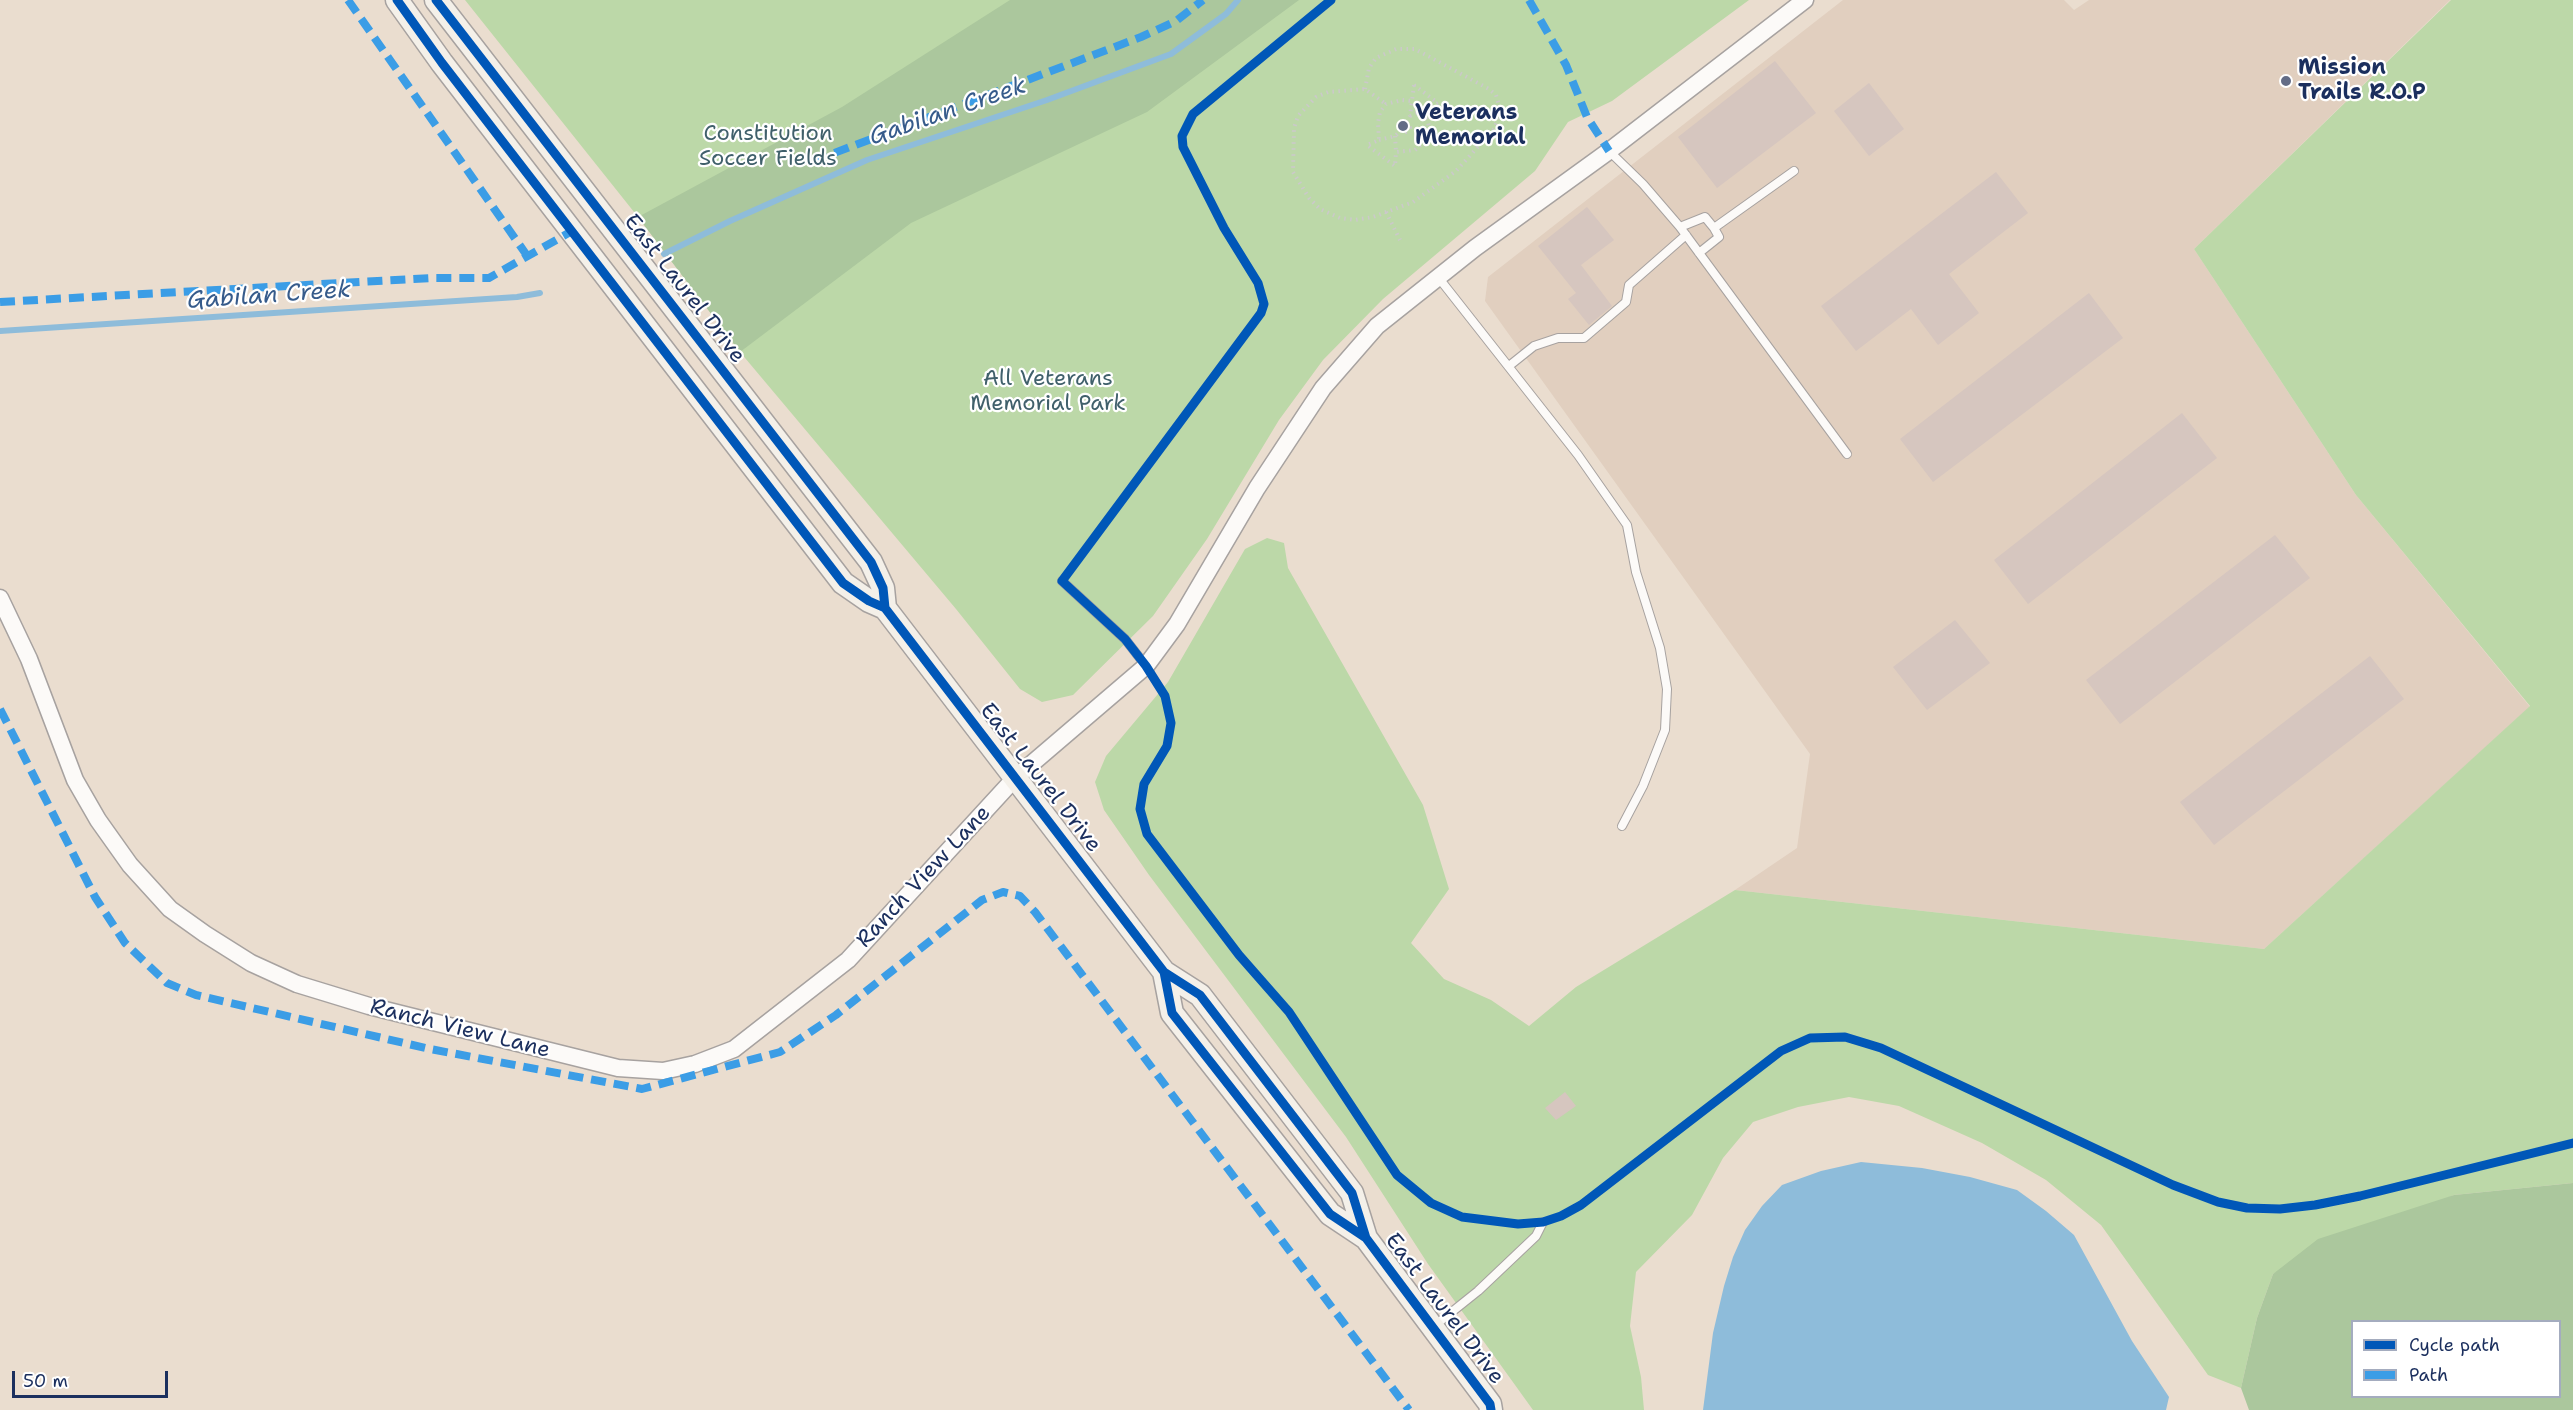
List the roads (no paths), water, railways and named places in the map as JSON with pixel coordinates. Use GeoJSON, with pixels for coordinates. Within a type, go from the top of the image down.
{"type":"FeatureCollection","features":[{"type":"Feature","properties":{"kind":"main road","name":"East Laurel Drive"},"geometry":{"type":"LineString","coordinates":[[397,0],[449,72],[843,583],[885,609],[1164,972],[1200,995],[1352,1193],[1366,1238]]}},
{"type":"Feature","properties":{"kind":"main road","name":"East Laurel Drive"},"geometry":{"type":"LineString","coordinates":[[436,0],[871,562],[883,588],[885,609]]}},
{"type":"Feature","properties":{"kind":"main road","name":"East Laurel Drive"},"geometry":{"type":"LineString","coordinates":[[1164,972],[1172,1013],[1330,1214],[1366,1238],[1494,1408]]}},
{"type":"Feature","properties":{"kind":"street","name":"Ranch View Lane"},"geometry":{"type":"LineString","coordinates":[[0,598],[29,659],[75,780],[98,820],[130,865],[170,909],[250,963],[297,984],[369,1006],[618,1068],[663,1071],[695,1064],[734,1049],[848,960],[1015,778],[1146,666],[1177,624],[1257,488],[1323,388],[1377,326],[1438,276],[1609,151],[1805,0]]}},
{"type":"Feature","properties":{"kind":"lane"},"geometry":{"type":"LineString","coordinates":[[1609,151],[1643,184],[1680,227],[1847,454]]}},
{"type":"Feature","properties":{"kind":"lane"},"geometry":{"type":"LineString","coordinates":[[1714,228],[1794,171]]}},
{"type":"Feature","properties":{"kind":"lane"},"geometry":{"type":"LineString","coordinates":[[1680,227],[1705,217],[1714,228],[1719,237],[1699,252]]}},
{"type":"Feature","properties":{"kind":"lane"},"geometry":{"type":"LineString","coordinates":[[1509,366],[1534,346],[1558,338],[1584,338],[1626,302],[1629,285],[1686,235]]}},
{"type":"Feature","properties":{"kind":"lane"},"geometry":{"type":"LineString","coordinates":[[1438,276],[1578,455],[1627,525],[1636,572],[1660,648],[1667,689],[1665,730],[1643,786],[1622,826]]}},
{"type":"Feature","properties":{"kind":"lane"},"geometry":{"type":"LineString","coordinates":[[1062,581],[1125,639],[1146,666]]}},
{"type":"Feature","properties":{"kind":"lane"},"geometry":{"type":"LineString","coordinates":[[1433,1327],[1478,1291],[1536,1236],[1543,1222]]}},
{"type":"Feature","properties":{"kind":"water"},"geometry":{"type":"Polygon","coordinates":[[[1861,1162],[1922,1168],[1970,1177],[2017,1190],[2046,1211],[2074,1235],[2132,1341],[2169,1397],[2166,1410],[1703,1410],[1713,1333],[1733,1257],[1745,1230],[1762,1206],[1782,1185],[1821,1171],[1861,1162]]]}},
{"type":"Feature","properties":{"kind":"waterway","name":"Gabilan Creek"},"geometry":{"type":"LineString","coordinates":[[664,254],[730,221],[867,160],[1047,100],[1171,54],[1226,14],[1238,0]]}},
{"type":"Feature","properties":{"kind":"waterway","name":"Gabilan Creek"},"geometry":{"type":"LineString","coordinates":[[0,331],[517,297],[540,293]]}},
{"type":"Feature","properties":{"kind":"place","name":"Mission Trails R.O.P"},"geometry":{"type":"Point","coordinates":[2286,81]}},
{"type":"Feature","properties":{"kind":"place","name":"Veterans Memorial"},"geometry":{"type":"Point","coordinates":[1403,126]}},
{"type":"Feature","properties":{"kind":"park label","name":"Constitution Soccer Fields"},"geometry":{"type":"Point","coordinates":[768,146]}},
{"type":"Feature","properties":{"kind":"park label","name":"All Veterans Memorial Park"},"geometry":{"type":"Point","coordinates":[1048,392]}}]}
